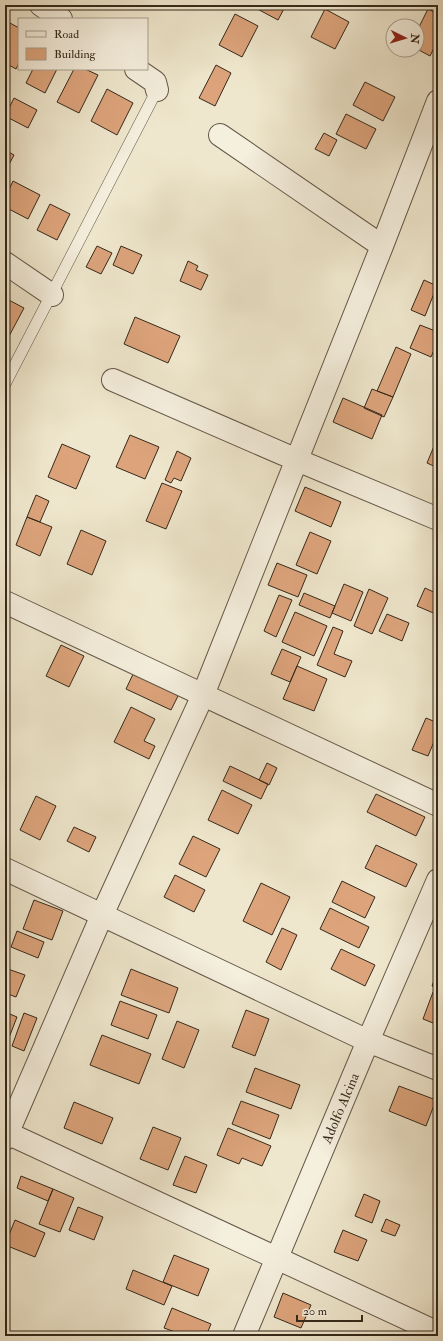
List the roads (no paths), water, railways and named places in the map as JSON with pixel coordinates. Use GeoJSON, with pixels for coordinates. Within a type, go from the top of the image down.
{"type":"FeatureCollection","features":[{"type":"Feature","properties":{"kind":"street"},"geometry":{"type":"LineString","coordinates":[[41,5],[60,18]]}},
{"type":"Feature","properties":{"kind":"street"},"geometry":{"type":"LineString","coordinates":[[137,70],[155,82],[157,90]]}},
{"type":"Feature","properties":{"kind":"street"},"geometry":{"type":"LineString","coordinates":[[438,101],[382,246],[203,695],[102,915],[6,1135],[438,1333]]}},
{"type":"Feature","properties":{"kind":"street"},"geometry":{"type":"LineString","coordinates":[[220,135],[382,246]]}},
{"type":"Feature","properties":{"kind":"street"},"geometry":{"type":"LineString","coordinates":[[5,263],[52,295]]}},
{"type":"Feature","properties":{"kind":"street"},"geometry":{"type":"LineString","coordinates":[[113,380],[297,460],[438,518]]}},
{"type":"Feature","properties":{"kind":"street"},"geometry":{"type":"LineString","coordinates":[[5,602],[438,805]]}},
{"type":"Feature","properties":{"kind":"street"},"geometry":{"type":"LineString","coordinates":[[5,869],[368,1041],[438,1069]]}},
{"type":"Feature","properties":{"kind":"street","name":"Adolfo Alcina"},"geometry":{"type":"LineString","coordinates":[[244,1336],[368,1041],[438,880]]}},
{"type":"Feature","properties":{"kind":"lane"},"geometry":{"type":"LineString","coordinates":[[5,384],[157,90]]}}]}
